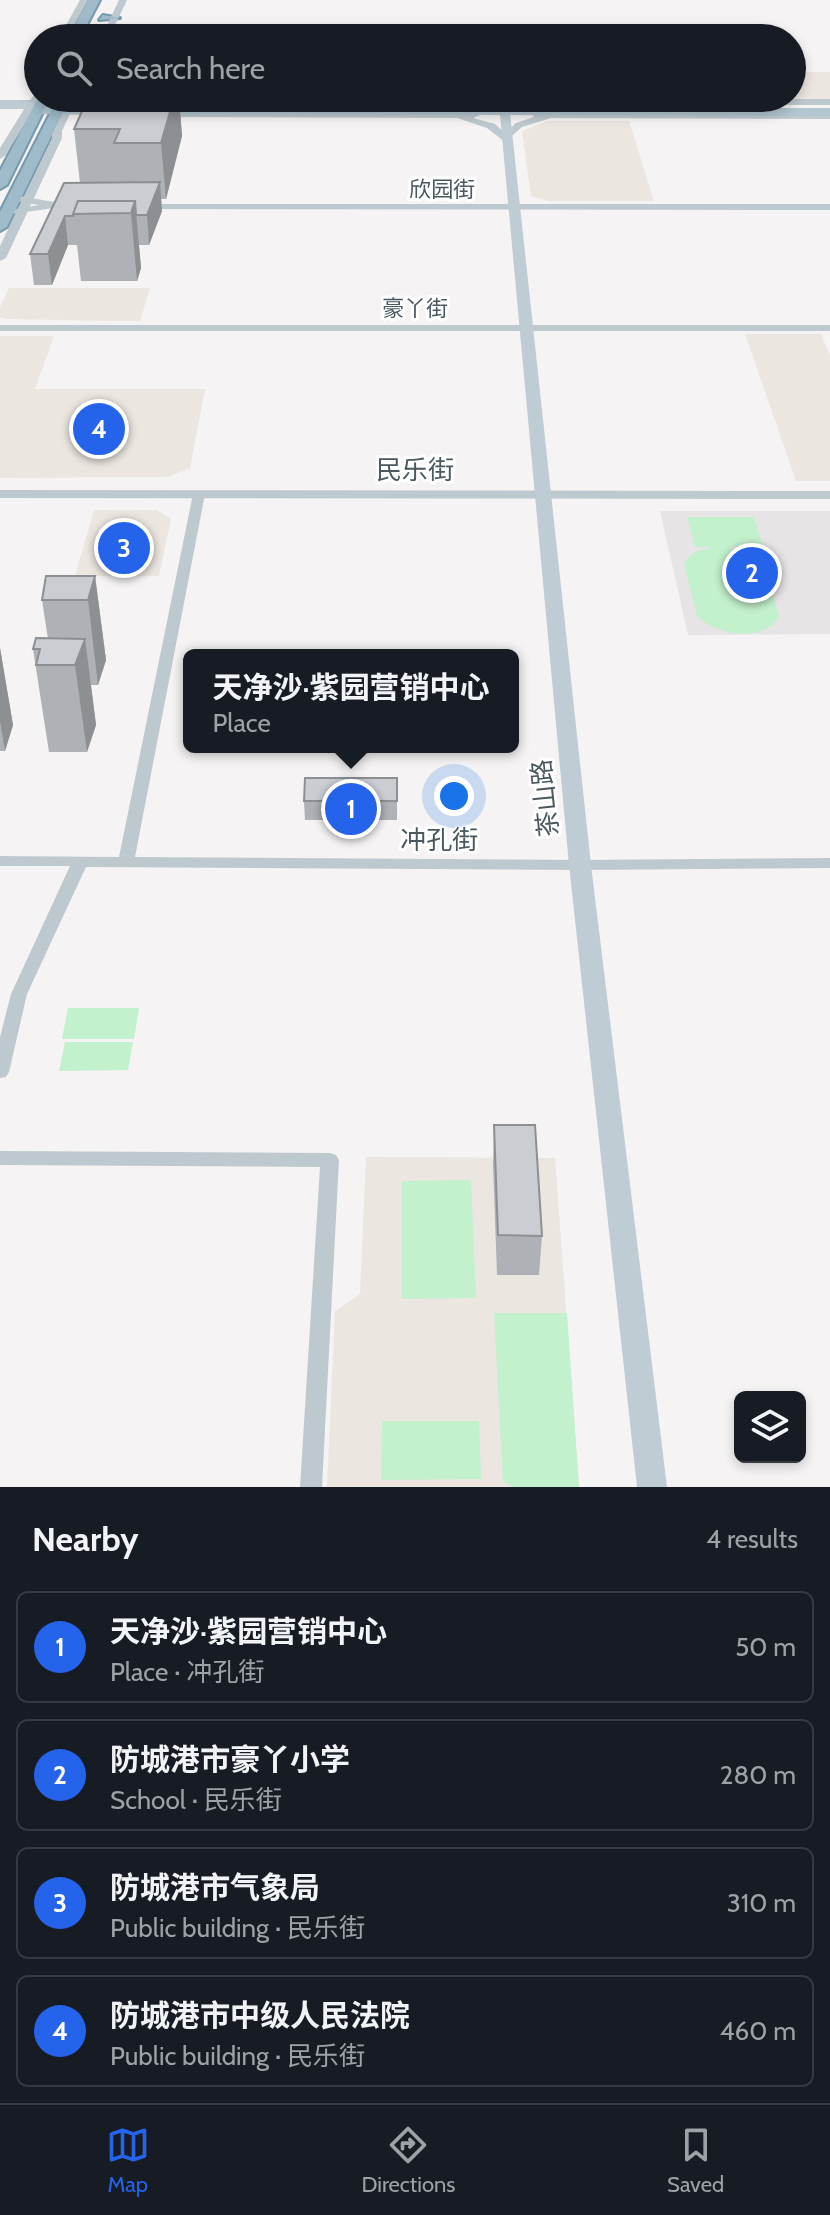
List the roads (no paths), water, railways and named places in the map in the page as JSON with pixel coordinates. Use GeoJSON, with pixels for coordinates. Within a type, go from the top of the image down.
{"type":"FeatureCollection","features":[{"type":"Feature","properties":{"kind":"highway"},"geometry":{"type":"LineString","coordinates":[[78,24],[94,0]]}},
{"type":"Feature","properties":{"kind":"highway"},"geometry":{"type":"LineString","coordinates":[[104,24],[112,0]]}},
{"type":"Feature","properties":{"kind":"highway"},"geometry":{"type":"LineString","coordinates":[[0,185],[33,112]]}},
{"type":"Feature","properties":{"kind":"highway"},"geometry":{"type":"LineString","coordinates":[[10,218],[21,198],[39,147],[60,112]]}},
{"type":"Feature","properties":{"kind":"highway"},"geometry":{"type":"LineString","coordinates":[[13,124],[20,145]]}},
{"type":"Feature","properties":{"kind":"highway"},"geometry":{"type":"LineString","coordinates":[[39,147],[57,131]]}},
{"type":"Feature","properties":{"kind":"main road"},"geometry":{"type":"LineString","coordinates":[[0,107],[24,105]]}},
{"type":"Feature","properties":{"kind":"main road"},"geometry":{"type":"LineString","coordinates":[[806,109],[830,109]]}},
{"type":"Feature","properties":{"kind":"main road"},"geometry":{"type":"LineString","coordinates":[[806,109],[830,109]]}},
{"type":"Feature","properties":{"kind":"main road"},"geometry":{"type":"LineString","coordinates":[[91,115],[108,112]]}},
{"type":"Feature","properties":{"kind":"main road"},"geometry":{"type":"LineString","coordinates":[[346,112],[383,116]]}},
{"type":"Feature","properties":{"kind":"main road","name":"茶山路"},"geometry":{"type":"LineString","coordinates":[[504,112],[580,865],[652,1487]]}},
{"type":"Feature","properties":{"kind":"street"},"geometry":{"type":"LineString","coordinates":[[74,24],[84,0]]}},
{"type":"Feature","properties":{"kind":"street"},"geometry":{"type":"LineString","coordinates":[[107,24],[108,18],[123,0]]}},
{"type":"Feature","properties":{"kind":"street"},"geometry":{"type":"LineString","coordinates":[[0,107],[24,105]]}},
{"type":"Feature","properties":{"kind":"street"},"geometry":{"type":"LineString","coordinates":[[806,108],[830,109]]}},
{"type":"Feature","properties":{"kind":"street"},"geometry":{"type":"LineString","coordinates":[[806,110],[830,109]]}},
{"type":"Feature","properties":{"kind":"street"},"geometry":{"type":"LineString","coordinates":[[0,156],[13,124],[27,112]]}},
{"type":"Feature","properties":{"kind":"street"},"geometry":{"type":"LineString","coordinates":[[62,112],[57,138],[21,198],[68,205]]}},
{"type":"Feature","properties":{"kind":"street"},"geometry":{"type":"LineString","coordinates":[[82,112],[91,115]]}},
{"type":"Feature","properties":{"kind":"street"},"geometry":{"type":"LineString","coordinates":[[257,112],[467,118],[491,126],[505,139],[519,125],[552,115],[577,112]]}},
{"type":"Feature","properties":{"kind":"street"},"geometry":{"type":"LineString","coordinates":[[439,116],[476,112]]}},
{"type":"Feature","properties":{"kind":"street"},"geometry":{"type":"LineString","coordinates":[[528,112],[552,115],[691,112]]}},
{"type":"Feature","properties":{"kind":"street"},"geometry":{"type":"LineString","coordinates":[[57,131],[66,122],[91,115]]}},
{"type":"Feature","properties":{"kind":"street"},"geometry":{"type":"LineString","coordinates":[[0,258],[10,218],[54,205]]}},
{"type":"Feature","properties":{"kind":"street","name":"欣园街"},"geometry":{"type":"LineString","coordinates":[[125,206],[830,207]]}},
{"type":"Feature","properties":{"kind":"street","name":"豪丫街"},"geometry":{"type":"LineString","coordinates":[[0,328],[830,328]]}},
{"type":"Feature","properties":{"kind":"street","name":"民乐街"},"geometry":{"type":"LineString","coordinates":[[0,494],[830,495]]}},
{"type":"Feature","properties":{"kind":"street"},"geometry":{"type":"LineString","coordinates":[[126,862],[199,494]]}},
{"type":"Feature","properties":{"kind":"street","name":"冲孔街"},"geometry":{"type":"LineString","coordinates":[[0,861],[580,865],[830,863]]}},
{"type":"Feature","properties":{"kind":"street"},"geometry":{"type":"LineString","coordinates":[[0,1072],[19,994],[80,862]]}},
{"type":"Feature","properties":{"kind":"street"},"geometry":{"type":"LineString","coordinates":[[0,1158],[330,1160],[311,1487]]}},
{"type":"Feature","properties":{"kind":"place","name":"防城港市中级人民法院"},"geometry":{"type":"Point","coordinates":[99,429]}},
{"type":"Feature","properties":{"kind":"place","name":"防城港市气象局"},"geometry":{"type":"Point","coordinates":[124,548]}},
{"type":"Feature","properties":{"kind":"place","name":"防城港市豪丫小学"},"geometry":{"type":"Point","coordinates":[752,573]}},
{"type":"Feature","properties":{"kind":"place","name":"天净沙·紫园营销中心"},"geometry":{"type":"Point","coordinates":[351,809]}}]}
